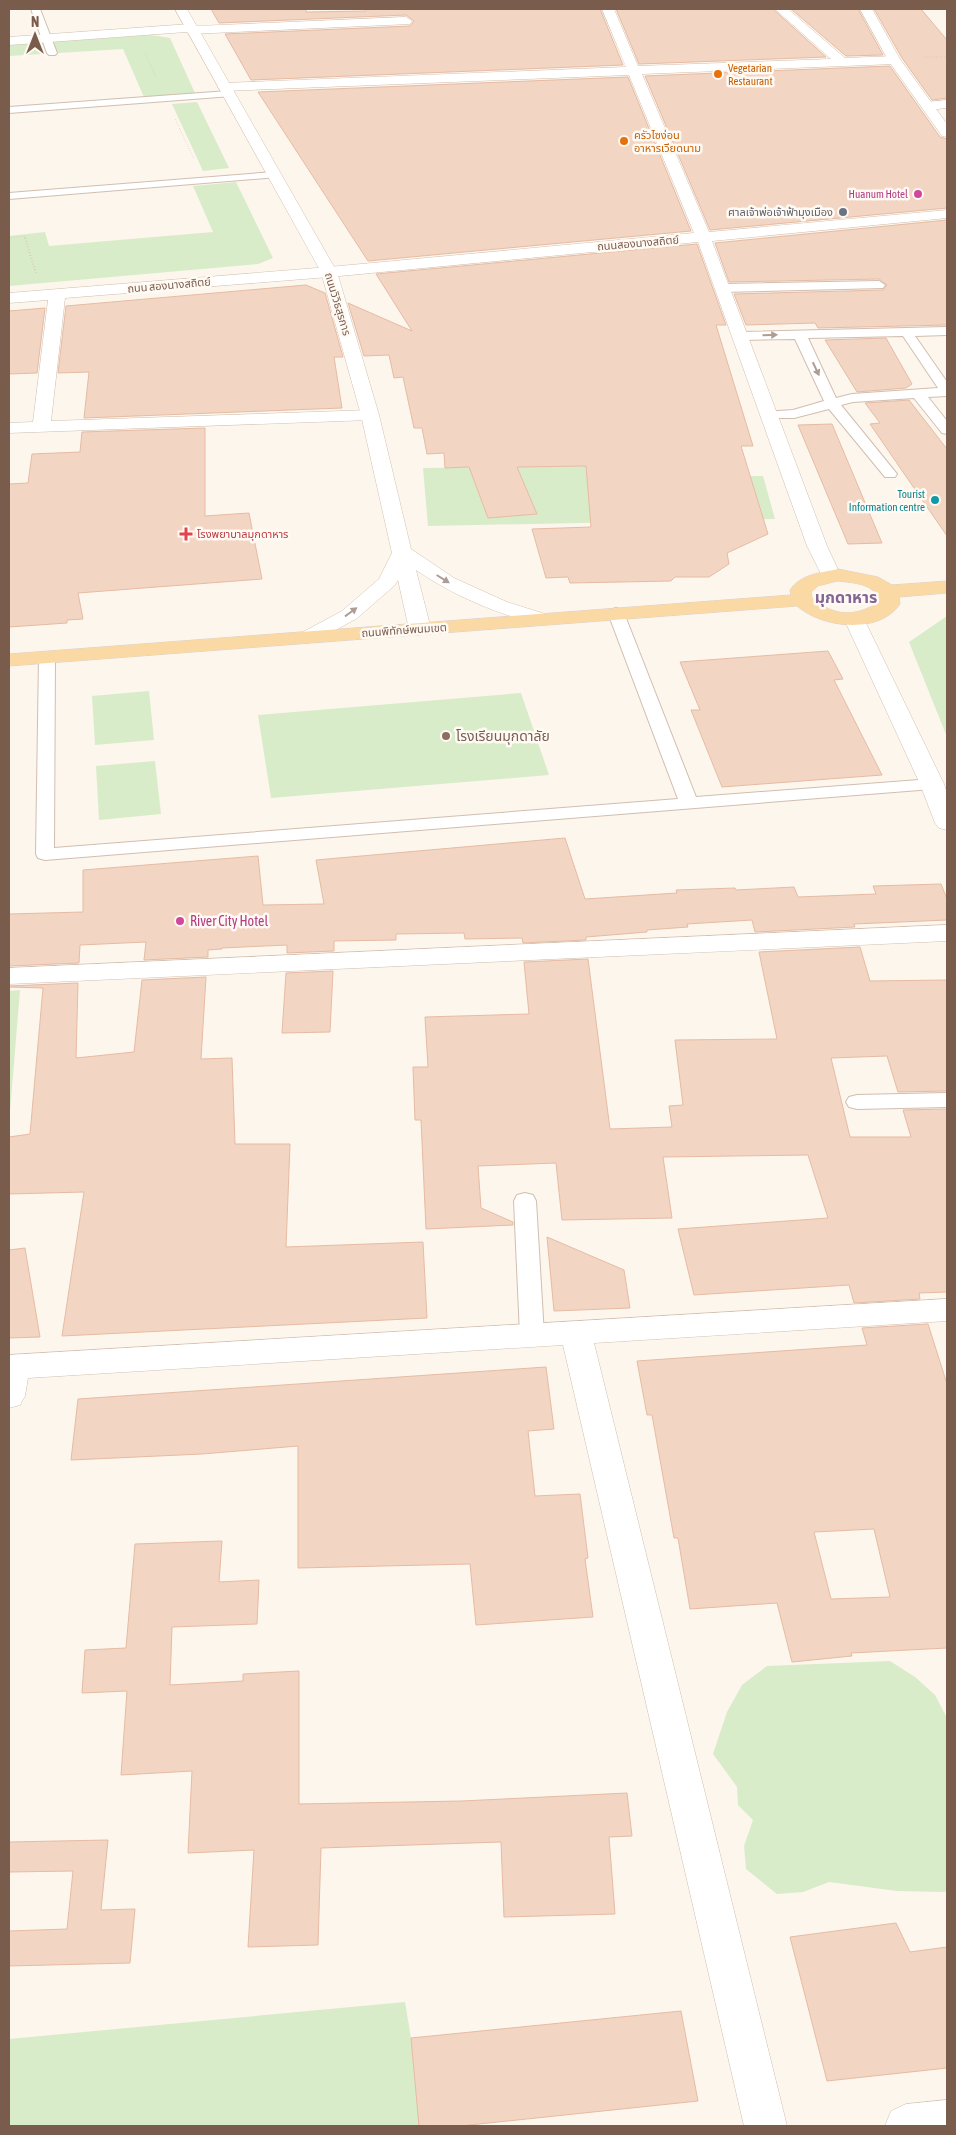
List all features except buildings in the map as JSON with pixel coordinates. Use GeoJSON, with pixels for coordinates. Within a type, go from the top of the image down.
{"type":"FeatureCollection","features":[{"type":"Feature","properties":{"kind":"main road"},"geometry":{"type":"LineString","coordinates":[[831,576],[855,576],[870,580],[887,592],[890,596],[890,604],[882,612],[871,616],[854,618],[828,616],[814,611],[800,600],[798,595],[800,588],[807,582],[831,576]]}},
{"type":"Feature","properties":{"kind":"main road"},"geometry":{"type":"LineString","coordinates":[[887,592],[947,587]]}},
{"type":"Feature","properties":{"kind":"main road","name":"ถนนพิทักษ์พนมเขต"},"geometry":{"type":"LineString","coordinates":[[9,660],[800,600]]}},
{"type":"Feature","properties":{"kind":"street","name":"ถนนวิวิธสุรการ"},"geometry":{"type":"LineString","coordinates":[[180,9],[329,272],[370,415],[420,629]]}},
{"type":"Feature","properties":{"kind":"street"},"geometry":{"type":"LineString","coordinates":[[608,9],[704,236],[816,546],[831,576]]}},
{"type":"Feature","properties":{"kind":"street"},"geometry":{"type":"LineString","coordinates":[[781,9],[843,63]]}},
{"type":"Feature","properties":{"kind":"street"},"geometry":{"type":"LineString","coordinates":[[866,9],[894,60],[947,133]]}},
{"type":"Feature","properties":{"kind":"street"},"geometry":{"type":"LineString","coordinates":[[9,41],[190,29],[406,21]]}},
{"type":"Feature","properties":{"kind":"street"},"geometry":{"type":"LineString","coordinates":[[226,91],[894,60]]}},
{"type":"Feature","properties":{"kind":"street"},"geometry":{"type":"LineString","coordinates":[[927,106],[947,104]]}},
{"type":"Feature","properties":{"kind":"street","name":"ถนนสองนางสถิตย์"},"geometry":{"type":"LineString","coordinates":[[329,272],[947,214]]}},
{"type":"Feature","properties":{"kind":"street","name":"ถนน สองนางสถิตย์"},"geometry":{"type":"LineString","coordinates":[[9,298],[329,272]]}},
{"type":"Feature","properties":{"kind":"street"},"geometry":{"type":"LineString","coordinates":[[41,427],[57,294]]}},
{"type":"Feature","properties":{"kind":"street"},"geometry":{"type":"LineString","coordinates":[[9,428],[370,415]]}},
{"type":"Feature","properties":{"kind":"street"},"geometry":{"type":"LineString","coordinates":[[308,636],[349,614],[387,582],[403,552],[448,582],[500,606],[540,619]]}},
{"type":"Feature","properties":{"kind":"street"},"geometry":{"type":"LineString","coordinates":[[854,618],[932,784],[947,823]]}},
{"type":"Feature","properties":{"kind":"street"},"geometry":{"type":"LineString","coordinates":[[9,976],[947,933]]}},
{"type":"Feature","properties":{"kind":"street"},"geometry":{"type":"LineString","coordinates":[[10,1377],[532,1335],[947,1310]]}},
{"type":"Feature","properties":{"kind":"street"},"geometry":{"type":"LineString","coordinates":[[576,1332],[766,2126]]}},
{"type":"Feature","properties":{"kind":"street"},"geometry":{"type":"LineString","coordinates":[[906,2126],[947,2121]]}},
{"type":"Feature","properties":{"kind":"lane"},"geometry":{"type":"LineString","coordinates":[[35,9],[52,53]]}},
{"type":"Feature","properties":{"kind":"lane"},"geometry":{"type":"LineString","coordinates":[[9,110],[166,99],[226,91]]}},
{"type":"Feature","properties":{"kind":"lane"},"geometry":{"type":"LineString","coordinates":[[9,196],[274,175]]}},
{"type":"Feature","properties":{"kind":"lane"},"geometry":{"type":"LineString","coordinates":[[722,288],[879,285]]}},
{"type":"Feature","properties":{"kind":"lane"},"geometry":{"type":"LineString","coordinates":[[740,336],[947,331]]}},
{"type":"Feature","properties":{"kind":"lane"},"geometry":{"type":"LineString","coordinates":[[769,415],[794,414],[852,398],[947,392],[907,333]]}},
{"type":"Feature","properties":{"kind":"lane"},"geometry":{"type":"LineString","coordinates":[[800,335],[832,403],[890,474]]}},
{"type":"Feature","properties":{"kind":"lane"},"geometry":{"type":"LineString","coordinates":[[918,394],[947,430]]}},
{"type":"Feature","properties":{"kind":"lane"},"geometry":{"type":"LineString","coordinates":[[616,613],[690,803]]}},
{"type":"Feature","properties":{"kind":"lane"},"geometry":{"type":"LineString","coordinates":[[47,657],[44,854],[932,784]]}},
{"type":"Feature","properties":{"kind":"lane"},"geometry":{"type":"LineString","coordinates":[[857,1102],[947,1100]]}},
{"type":"Feature","properties":{"kind":"lane"},"geometry":{"type":"LineString","coordinates":[[525,1202],[532,1335]]}},
{"type":"Feature","properties":{"kind":"path"},"geometry":{"type":"LineString","coordinates":[[144,50],[196,163]]}},
{"type":"Feature","properties":{"kind":"path"},"geometry":{"type":"LineString","coordinates":[[9,238],[25,236],[36,273]]}},
{"type":"Feature","properties":{"kind":"green space"},"geometry":{"type":"Polygon","coordinates":[[[151,35],[170,38],[195,93],[144,97],[123,49],[9,56],[9,45],[151,35]]]}},
{"type":"Feature","properties":{"kind":"green space"},"geometry":{"type":"Polygon","coordinates":[[[197,102],[229,168],[203,171],[172,104],[197,102]]]}},
{"type":"Feature","properties":{"kind":"green space"},"geometry":{"type":"Polygon","coordinates":[[[236,182],[273,258],[258,264],[9,286],[9,236],[45,232],[49,246],[213,232],[193,186],[236,182]]]}},
{"type":"Feature","properties":{"kind":"green space"},"geometry":{"type":"Polygon","coordinates":[[[586,466],[587,477],[763,476],[775,519],[428,526],[423,468],[586,466]]]}},
{"type":"Feature","properties":{"kind":"green space"},"geometry":{"type":"Polygon","coordinates":[[[947,616],[947,737],[909,642],[947,616]]]}},
{"type":"Feature","properties":{"kind":"green space"},"geometry":{"type":"Polygon","coordinates":[[[149,691],[154,740],[95,745],[92,696],[149,691]]]}},
{"type":"Feature","properties":{"kind":"green space"},"geometry":{"type":"Polygon","coordinates":[[[521,693],[549,775],[271,798],[258,715],[521,693]]]}},
{"type":"Feature","properties":{"kind":"green space"},"geometry":{"type":"Polygon","coordinates":[[[155,761],[161,814],[99,820],[96,766],[155,761]]]}},
{"type":"Feature","properties":{"kind":"green space"},"geometry":{"type":"Polygon","coordinates":[[[20,990],[9,1124],[9,991],[20,990]]]}},
{"type":"Feature","properties":{"kind":"green space"},"geometry":{"type":"Polygon","coordinates":[[[890,1661],[915,1677],[935,1695],[946,1716],[947,1889],[945,1892],[897,1891],[829,1882],[803,1892],[777,1894],[746,1869],[744,1846],[753,1820],[738,1805],[737,1787],[713,1754],[727,1712],[742,1685],[767,1666],[890,1661]]]}},
{"type":"Feature","properties":{"kind":"green space"},"geometry":{"type":"Polygon","coordinates":[[[405,2002],[411,2038],[419,2126],[9,2126],[9,2039],[405,2002]]]}},
{"type":"Feature","properties":{"kind":"place","name":"Vegetarian Restaurant"},"geometry":{"type":"Point","coordinates":[718,74]}},
{"type":"Feature","properties":{"kind":"place","name":"ครัวไซง่อน อาหารเวียดนาม"},"geometry":{"type":"Point","coordinates":[624,141]}},
{"type":"Feature","properties":{"kind":"place","name":"Huanum Hotel"},"geometry":{"type":"Point","coordinates":[918,194]}},
{"type":"Feature","properties":{"kind":"place","name":"ศาลเจ้าพ่อเจ้าฟ้ามุงเมือง"},"geometry":{"type":"Point","coordinates":[843,212]}},
{"type":"Feature","properties":{"kind":"place","name":"Tourist Information centre"},"geometry":{"type":"Point","coordinates":[935,500]}},
{"type":"Feature","properties":{"kind":"place","name":"โรงพยาบาลมุกดาหาร"},"geometry":{"type":"Point","coordinates":[186,534]}},
{"type":"Feature","properties":{"kind":"place","name":"โรงเรียนมุกดาลัย"},"geometry":{"type":"Point","coordinates":[446,736]}},
{"type":"Feature","properties":{"kind":"place","name":"River City Hotel"},"geometry":{"type":"Point","coordinates":[180,921]}},
{"type":"Feature","properties":{"kind":"district","name":"มุกดาหาร"},"geometry":{"type":"Point","coordinates":[846,597]}}]}
